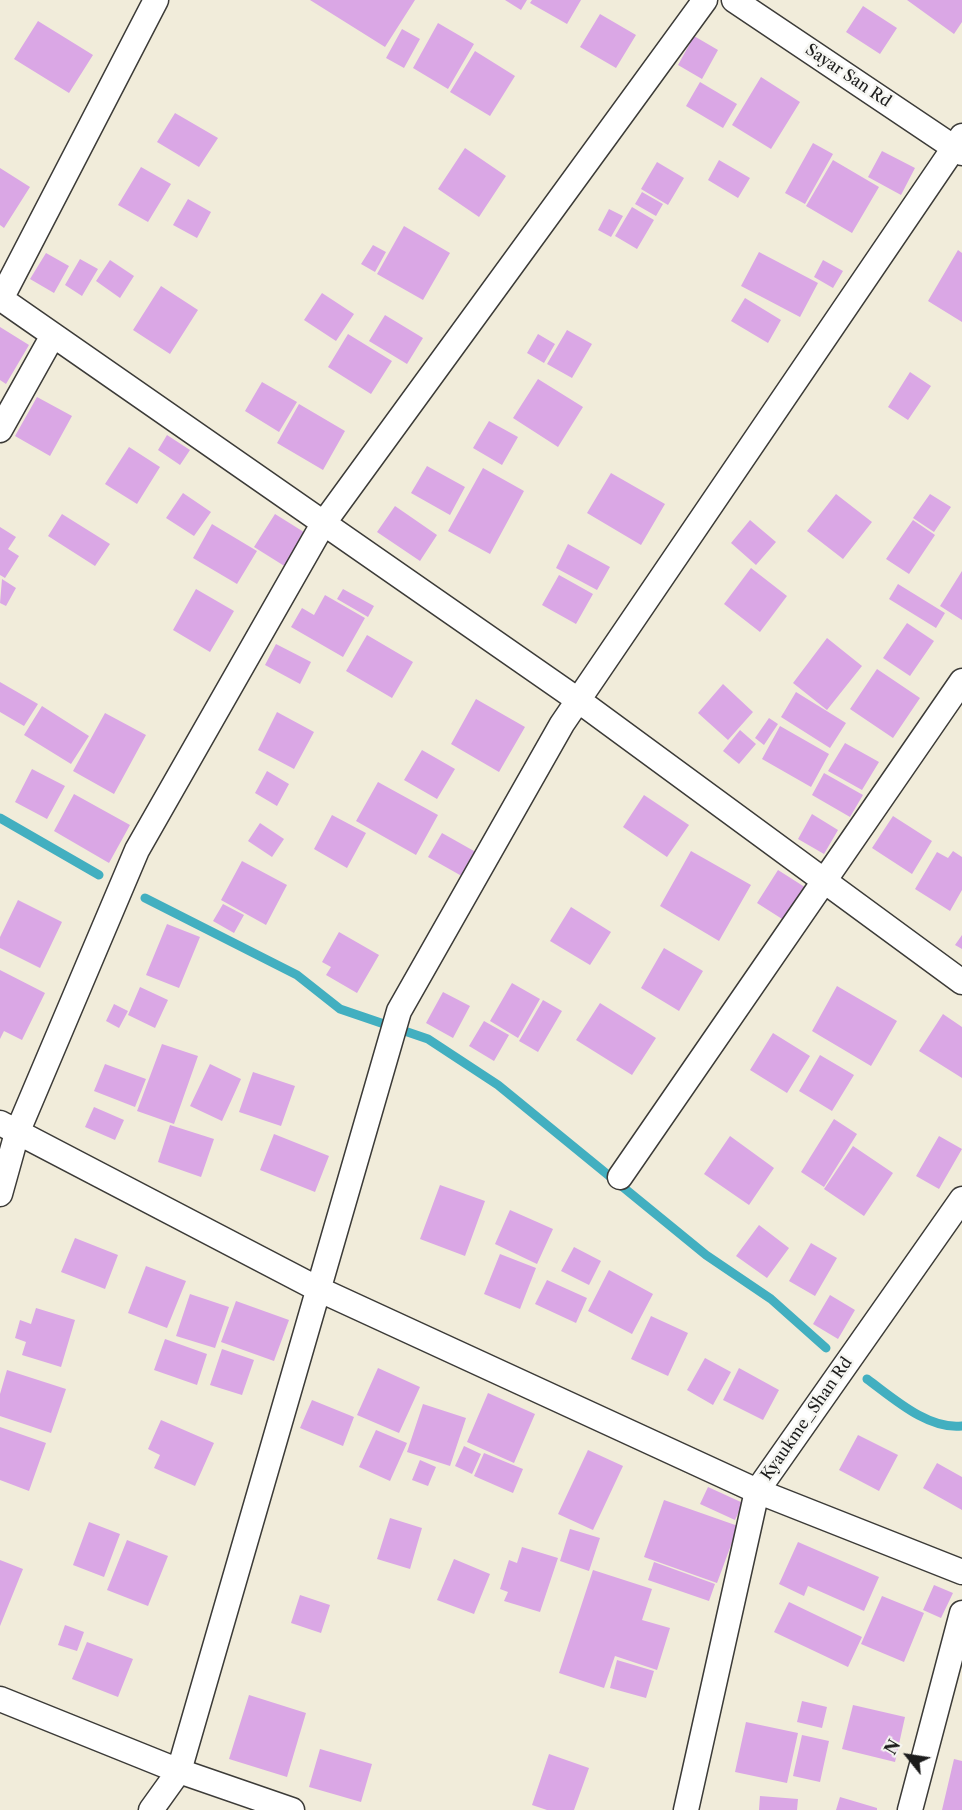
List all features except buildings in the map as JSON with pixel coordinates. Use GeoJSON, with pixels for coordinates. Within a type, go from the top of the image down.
{"type":"FeatureCollection","features":[{"type":"Feature","properties":{"kind":"street"},"geometry":{"type":"LineString","coordinates":[[156,0],[1,299],[52,337],[578,700],[962,982]]}},
{"type":"Feature","properties":{"kind":"street"},"geometry":{"type":"LineString","coordinates":[[0,1194],[8,1128],[137,850],[323,524],[705,0]]}},
{"type":"Feature","properties":{"kind":"street","name":"Sayar San Rd"},"geometry":{"type":"LineString","coordinates":[[734,0],[960,146]]}},
{"type":"Feature","properties":{"kind":"street"},"geometry":{"type":"LineString","coordinates":[[152,1810],[179,1771],[399,1011],[562,724],[960,146]]}},
{"type":"Feature","properties":{"kind":"street"},"geometry":{"type":"LineString","coordinates":[[0,430],[52,337]]}},
{"type":"Feature","properties":{"kind":"street"},"geometry":{"type":"LineString","coordinates":[[620,1177],[826,882],[962,681]]}},
{"type":"Feature","properties":{"kind":"street"},"geometry":{"type":"LineString","coordinates":[[8,1128],[318,1289],[757,1491],[962,1572]]}},
{"type":"Feature","properties":{"kind":"street","name":"Kyaukme_Shan Rd"},"geometry":{"type":"LineString","coordinates":[[686,1810],[757,1491],[962,1199]]}},
{"type":"Feature","properties":{"kind":"street"},"geometry":{"type":"LineString","coordinates":[[910,1810],[962,1613]]}},
{"type":"Feature","properties":{"kind":"street"},"geometry":{"type":"LineString","coordinates":[[0,1699],[179,1771],[292,1810]]}},
{"type":"Feature","properties":{"kind":"waterway"},"geometry":{"type":"LineString","coordinates":[[0,818],[99,875]]}},
{"type":"Feature","properties":{"kind":"waterway"},"geometry":{"type":"LineString","coordinates":[[145,898],[297,975],[340,1009],[428,1039],[498,1085],[706,1255],[771,1299],[826,1348]]}},
{"type":"Feature","properties":{"kind":"waterway"},"geometry":{"type":"LineString","coordinates":[[867,1379],[924,1418],[949,1426],[962,1426]]}}]}
